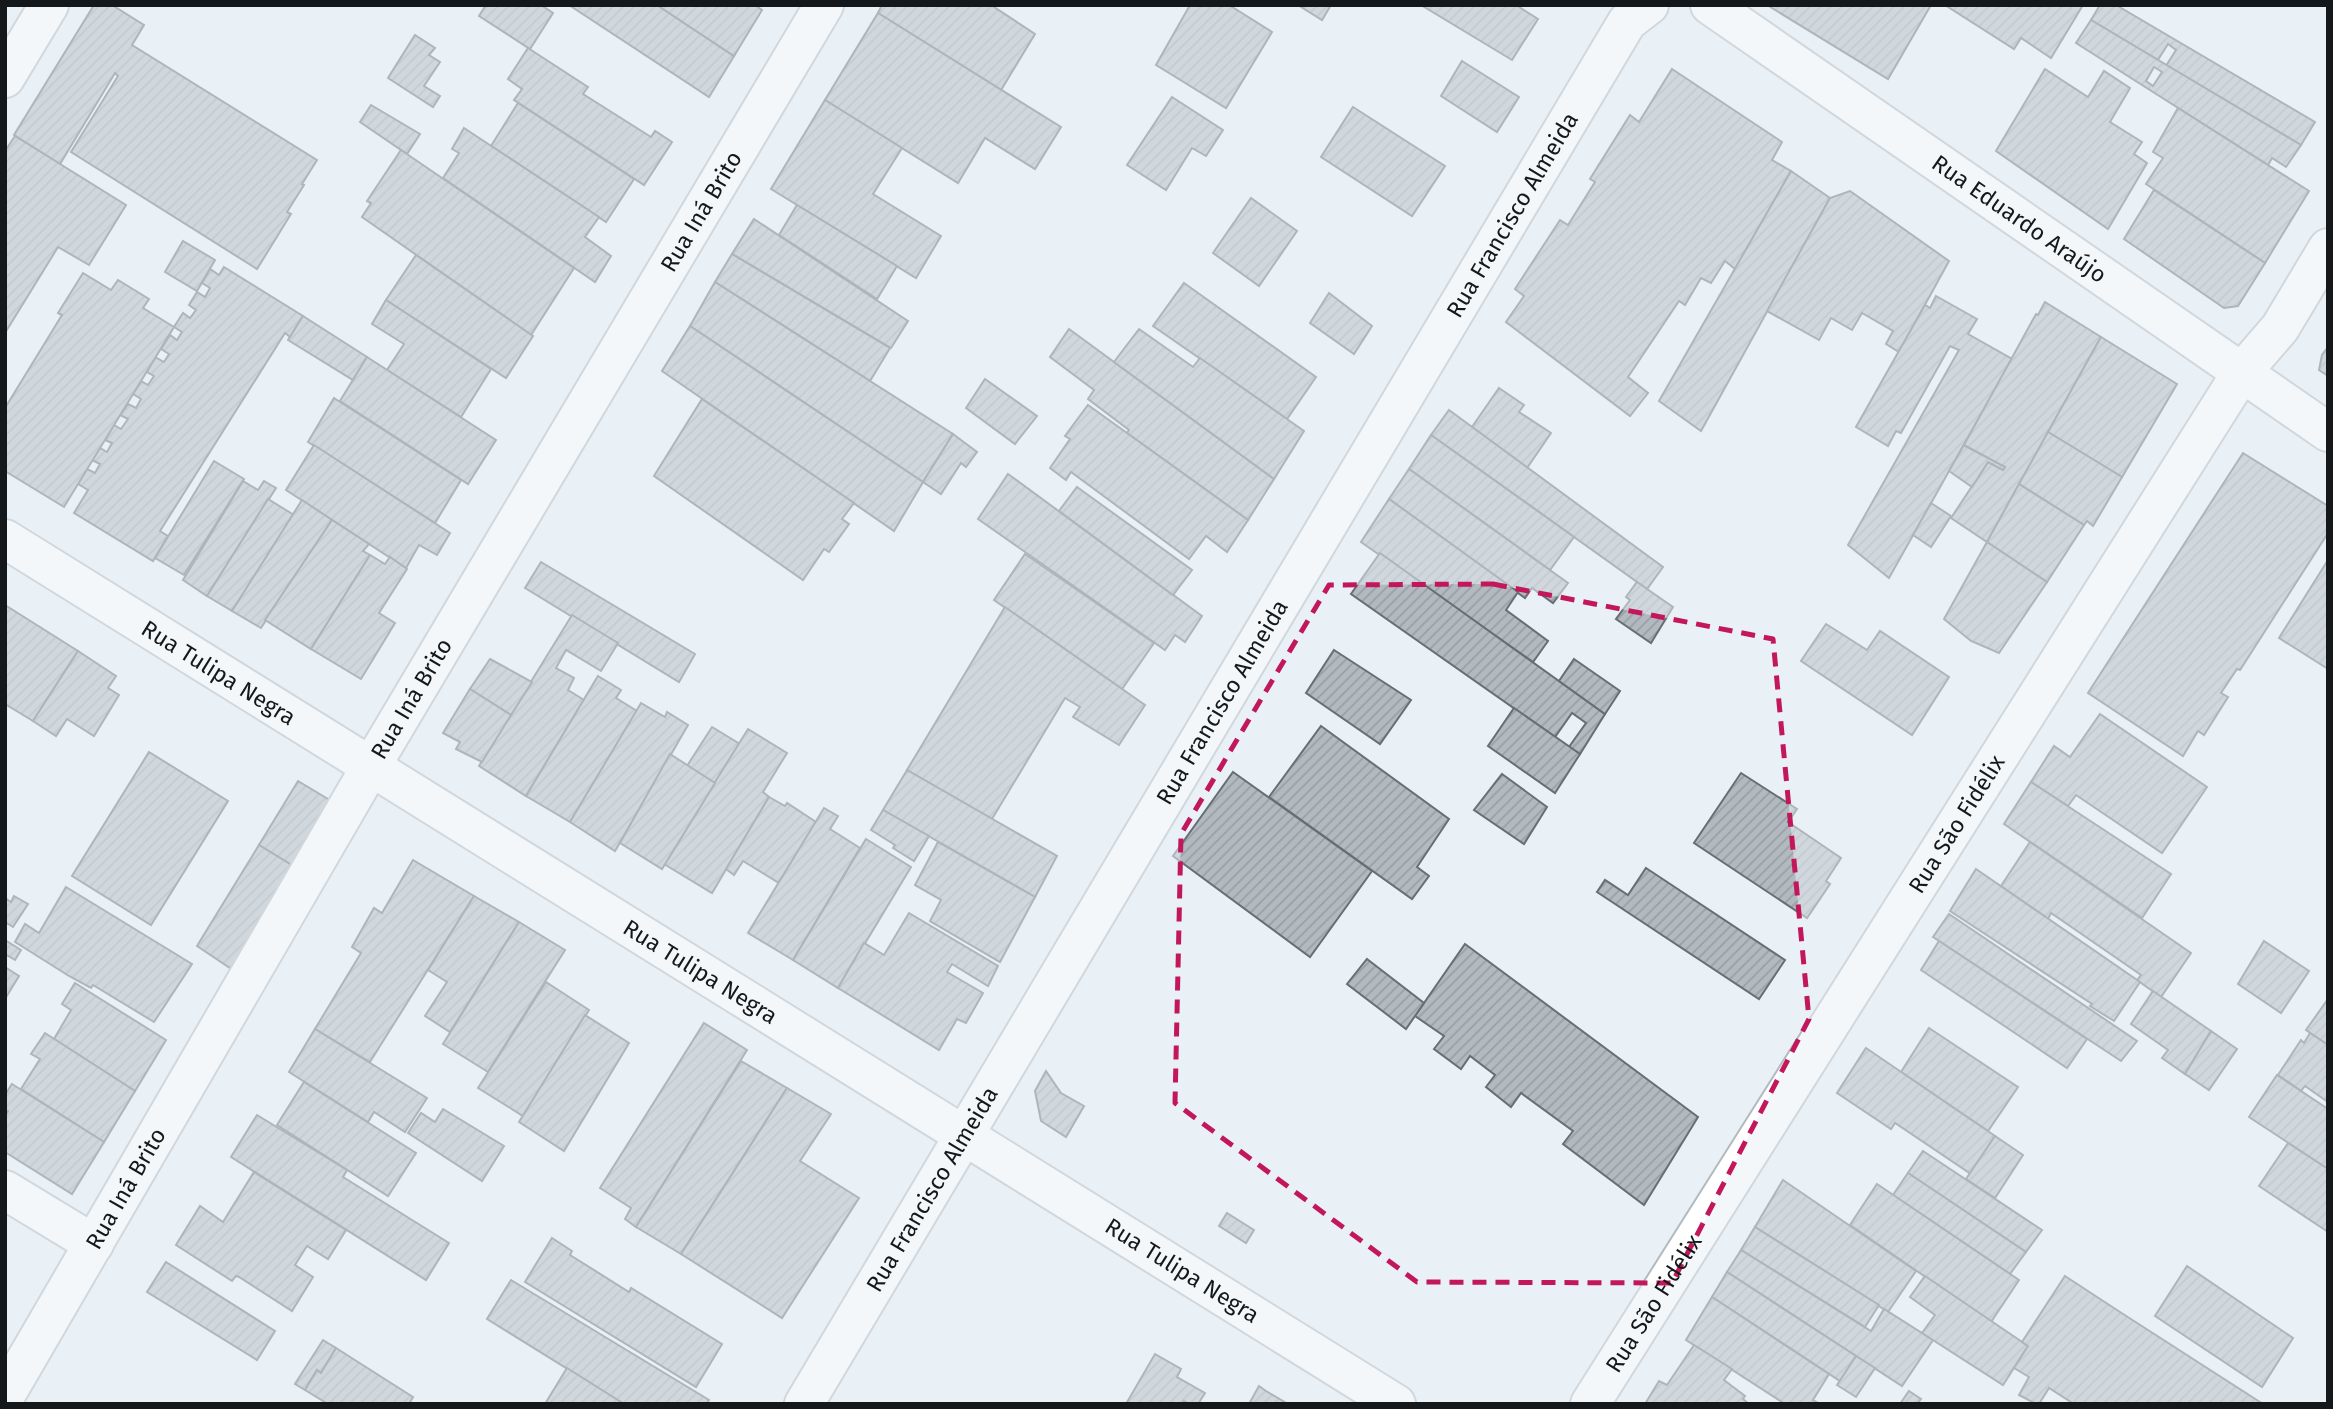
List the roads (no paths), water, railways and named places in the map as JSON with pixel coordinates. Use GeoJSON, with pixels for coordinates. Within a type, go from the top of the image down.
{"type":"FeatureCollection","features":[{"type":"Feature","properties":{"kind":"street"},"geometry":{"type":"LineString","coordinates":[[5,78],[48,5]]}},
{"type":"Feature","properties":{"kind":"street","name":"Rua Iná Brito"},"geometry":{"type":"LineString","coordinates":[[5,1396],[370,768],[824,5]]}},
{"type":"Feature","properties":{"kind":"street","name":"Rua Francisco Almeida"},"geometry":{"type":"LineString","coordinates":[[804,1404],[1627,22],[1648,5]]}},
{"type":"Feature","properties":{"kind":"street","name":"Rua Eduardo Araújo"},"geometry":{"type":"LineString","coordinates":[[1710,5],[2328,432]]}},
{"type":"Feature","properties":{"kind":"street","name":"Rua São Fidélix"},"geometry":{"type":"LineString","coordinates":[[1590,1404],[2242,372],[2280,328],[2328,248]]}},
{"type":"Feature","properties":{"kind":"street","name":"Rua Tulipa Negra"},"geometry":{"type":"LineString","coordinates":[[5,539],[1396,1404]]}},
{"type":"Feature","properties":{"kind":"street"},"geometry":{"type":"LineString","coordinates":[[5,1190],[94,1244]]}}]}
